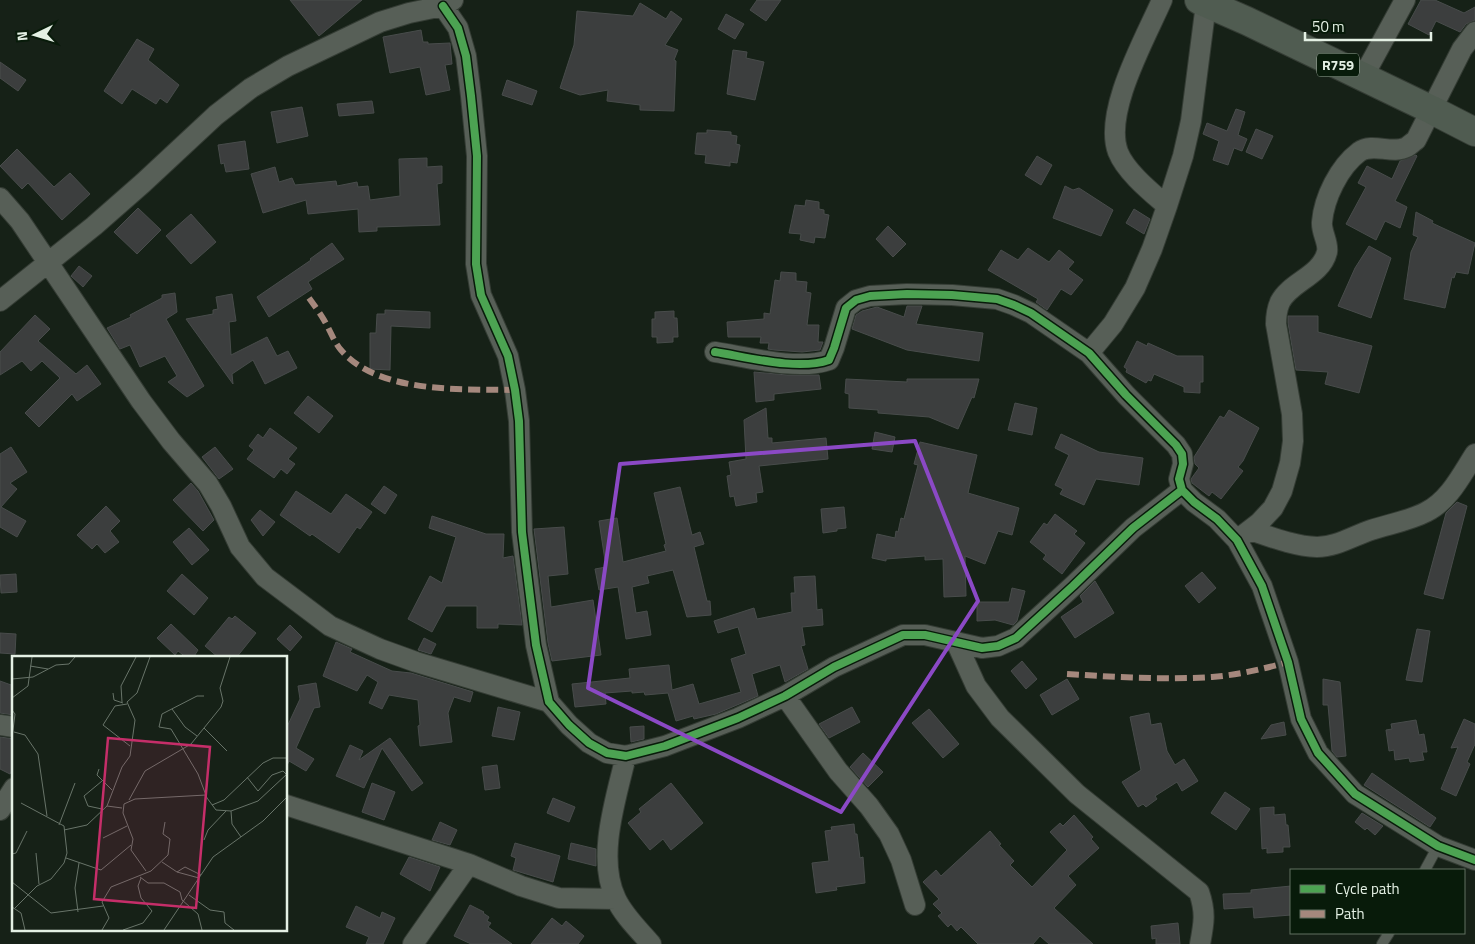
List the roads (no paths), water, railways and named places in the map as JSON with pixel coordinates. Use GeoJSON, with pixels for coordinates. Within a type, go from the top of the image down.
{"type":"FeatureCollection","features":[{"type":"Feature","properties":{"kind":"main road","name":"R759"},"geometry":{"type":"LineString","coordinates":[[1202,2],[1247,21],[1475,132]]}},
{"type":"Feature","properties":{"kind":"street"},"geometry":{"type":"LineString","coordinates":[[1162,0],[1126,83],[1116,114],[1116,139],[1118,152],[1124,162],[1146,188],[1167,206]]}},
{"type":"Feature","properties":{"kind":"street"},"geometry":{"type":"LineString","coordinates":[[1363,77],[1405,0]]}},
{"type":"Feature","properties":{"kind":"street"},"geometry":{"type":"LineString","coordinates":[[1089,352],[1113,324],[1135,288],[1152,249],[1167,206],[1183,156],[1191,121],[1202,2]]}},
{"type":"Feature","properties":{"kind":"street"},"geometry":{"type":"LineString","coordinates":[[0,301],[94,226],[216,115],[251,88],[288,66],[380,22],[448,3],[466,56],[477,156],[476,264],[481,295],[508,356],[515,390],[519,420],[522,532],[536,645],[549,702],[569,725],[589,743],[607,753],[626,756],[665,746],[738,718],[785,696],[834,667],[903,635],[925,635],[957,644],[982,648],[998,646],[1016,638],[1133,528],[1182,490]]}},
{"type":"Feature","properties":{"kind":"street"},"geometry":{"type":"LineString","coordinates":[[1244,535],[1273,508],[1282,491],[1290,463],[1293,441],[1292,414],[1276,324],[1277,312],[1281,300],[1291,289],[1319,266],[1327,252],[1322,223],[1332,188],[1347,164],[1360,151],[1371,147],[1398,149],[1407,147],[1416,140],[1462,49],[1475,32]]}},
{"type":"Feature","properties":{"kind":"street"},"geometry":{"type":"LineString","coordinates":[[0,198],[20,221],[141,401],[171,442],[208,484],[221,506],[240,547],[265,577],[330,626],[380,649],[416,662],[549,702]]}},
{"type":"Feature","properties":{"kind":"street"},"geometry":{"type":"LineString","coordinates":[[715,352],[795,365],[818,364],[829,360],[846,308],[856,300],[870,296],[907,294],[952,295],[997,299],[1014,304],[1031,313],[1089,352],[1146,416],[1176,446],[1182,454],[1184,464],[1179,479],[1182,490],[1194,502],[1244,535],[1272,537],[1314,547],[1339,543],[1426,512],[1437,505],[1454,487],[1475,454]]}},
{"type":"Feature","properties":{"kind":"street"},"geometry":{"type":"LineString","coordinates":[[1244,535],[1288,662],[1301,719],[1318,753],[1355,794],[1438,846],[1475,860]]}},
{"type":"Feature","properties":{"kind":"street"},"geometry":{"type":"LineString","coordinates":[[957,644],[976,686],[1000,718],[1077,794],[1199,892],[1204,906],[1205,920],[1200,944]]}},
{"type":"Feature","properties":{"kind":"street"},"geometry":{"type":"LineString","coordinates":[[785,696],[838,771],[869,806],[889,834],[901,860],[915,905]]}},
{"type":"Feature","properties":{"kind":"street"},"geometry":{"type":"LineString","coordinates":[[626,756],[612,819],[609,846],[610,886],[630,920],[651,944]]}},
{"type":"Feature","properties":{"kind":"street"},"geometry":{"type":"LineString","coordinates":[[0,810],[12,791]]}},
{"type":"Feature","properties":{"kind":"street"},"geometry":{"type":"LineString","coordinates":[[288,806],[469,864],[521,886],[559,898],[616,899]]}},
{"type":"Feature","properties":{"kind":"street"},"geometry":{"type":"LineString","coordinates":[[413,944],[469,864]]}},
{"type":"Feature","properties":{"kind":"lane"},"geometry":{"type":"LineString","coordinates":[[1426,869],[1438,846]]}}]}
